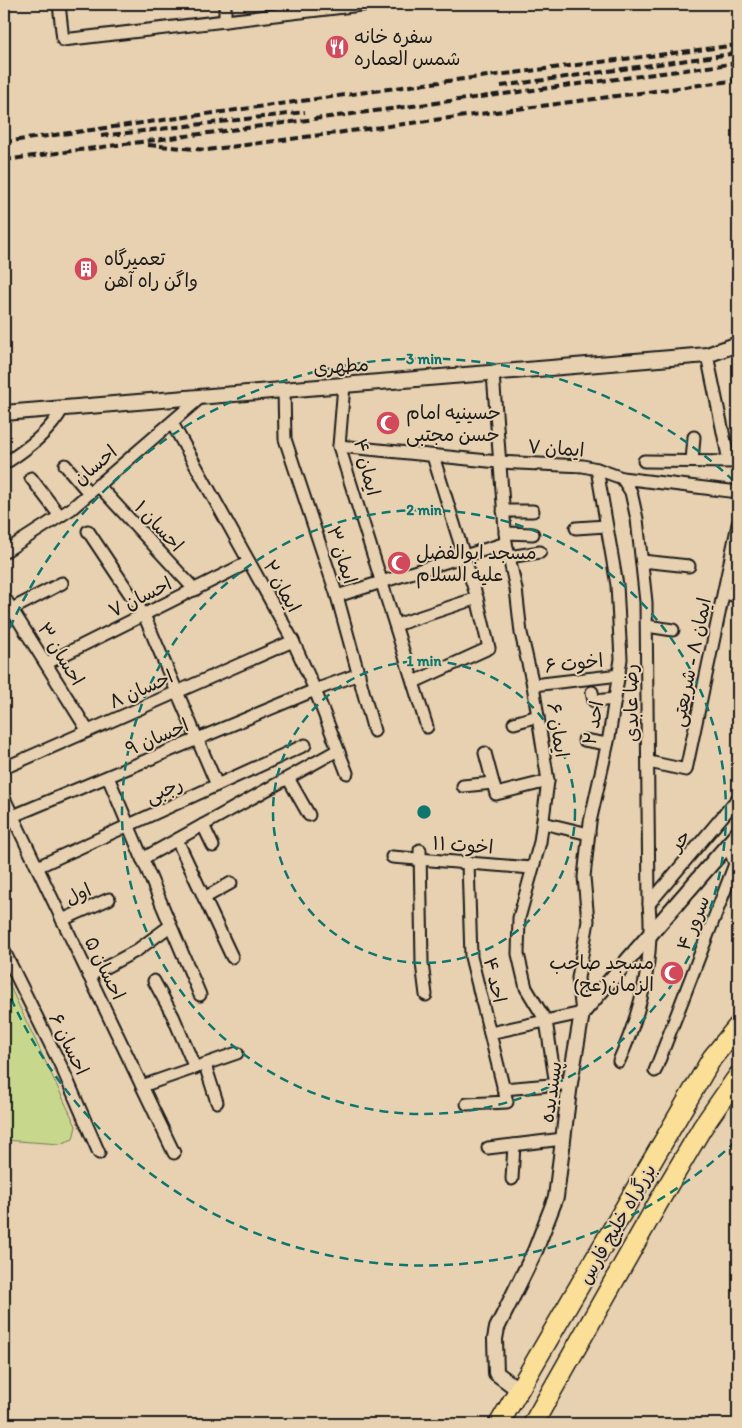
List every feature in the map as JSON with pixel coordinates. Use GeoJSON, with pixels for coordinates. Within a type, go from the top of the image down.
{"type":"FeatureCollection","features":[{"type":"Feature","properties":{"kind":"highway","name":"بزرگراه خلیج فارس"},"geometry":{"type":"LineString","coordinates":[[499,1424],[712,1058],[738,1026]]}},
{"type":"Feature","properties":{"kind":"highway","name":"بزرگراه خلیج فارس"},"geometry":{"type":"LineString","coordinates":[[534,1424],[666,1189],[702,1128],[738,1076]]}},
{"type":"Feature","properties":{"kind":"street"},"geometry":{"type":"LineString","coordinates":[[59,4],[63,40],[225,21],[279,9],[370,4]]}},
{"type":"Feature","properties":{"kind":"street"},"geometry":{"type":"LineString","coordinates":[[225,4],[225,21]]}},
{"type":"Feature","properties":{"kind":"street","name":"مطهری"},"geometry":{"type":"LineString","coordinates":[[4,413],[706,355],[738,344]]}},
{"type":"Feature","properties":{"kind":"street"},"geometry":{"type":"LineString","coordinates":[[644,461],[734,461],[706,355]]}},
{"type":"Feature","properties":{"kind":"street","name":"ایمان ۶"},"geometry":{"type":"LineString","coordinates":[[492,374],[498,462],[506,538],[533,685],[548,781],[543,823],[519,918],[518,954],[526,988],[546,1021],[556,1085]]}},
{"type":"Feature","properties":{"kind":"street","name":"ایمان ۴"},"geometry":{"type":"LineString","coordinates":[[344,385],[339,446],[427,727]]}},
{"type":"Feature","properties":{"kind":"street","name":"ایمان ۳"},"geometry":{"type":"LineString","coordinates":[[284,390],[285,439],[337,596],[374,731]]}},
{"type":"Feature","properties":{"kind":"street","name":"احسان"},"geometry":{"type":"LineString","coordinates":[[4,552],[60,516],[202,396]]}},
{"type":"Feature","properties":{"kind":"street"},"geometry":{"type":"LineString","coordinates":[[4,464],[20,454],[54,424],[63,408]]}},
{"type":"Feature","properties":{"kind":"street","name":"ایمان ۲"},"geometry":{"type":"LineString","coordinates":[[172,423],[292,641],[315,690],[347,773]]}},
{"type":"Feature","properties":{"kind":"street"},"geometry":{"type":"LineString","coordinates":[[692,461],[694,438]]}},
{"type":"Feature","properties":{"kind":"street","name":"ایمان ۷"},"geometry":{"type":"LineString","coordinates":[[339,446],[498,462],[597,469],[622,478],[738,492]]}},
{"type":"Feature","properties":{"kind":"street"},"geometry":{"type":"LineString","coordinates":[[414,682],[489,648],[477,598],[433,456]]}},
{"type":"Feature","properties":{"kind":"street","name":"احسان ۱"},"geometry":{"type":"LineString","coordinates":[[65,465],[93,489],[195,590]]}},
{"type":"Feature","properties":{"kind":"street","name":"احد ۲"},"geometry":{"type":"LineString","coordinates":[[582,1013],[578,978],[588,921],[584,877],[590,834],[620,675],[618,585],[597,469]]}},
{"type":"Feature","properties":{"kind":"street"},"geometry":{"type":"LineString","coordinates":[[31,478],[60,516]]}},
{"type":"Feature","properties":{"kind":"street","name":"رضا عابدی"},"geometry":{"type":"LineString","coordinates":[[619,1061],[630,1037],[644,987],[651,931],[649,904],[647,626],[637,519],[631,492],[622,478]]}},
{"type":"Feature","properties":{"kind":"street"},"geometry":{"type":"LineString","coordinates":[[503,511],[533,511]]}},
{"type":"Feature","properties":{"kind":"street","name":"ایمان ۸ - شریعتی"},"geometry":{"type":"LineString","coordinates":[[649,762],[686,770],[738,524]]}},
{"type":"Feature","properties":{"kind":"street"},"geometry":{"type":"LineString","coordinates":[[576,528],[606,526]]}},
{"type":"Feature","properties":{"kind":"street"},"geometry":{"type":"LineString","coordinates":[[88,531],[144,615],[216,786]]}},
{"type":"Feature","properties":{"kind":"street"},"geometry":{"type":"LineString","coordinates":[[337,596],[464,556],[506,538],[533,534]]}},
{"type":"Feature","properties":{"kind":"street"},"geometry":{"type":"LineString","coordinates":[[509,556],[540,552]]}},
{"type":"Feature","properties":{"kind":"street"},"geometry":{"type":"LineString","coordinates":[[642,561],[689,566]]}},
{"type":"Feature","properties":{"kind":"street","name":"احسان ۷"},"geometry":{"type":"LineString","coordinates":[[47,663],[249,562]]}},
{"type":"Feature","properties":{"kind":"street"},"geometry":{"type":"LineString","coordinates":[[12,609],[62,583]]}},
{"type":"Feature","properties":{"kind":"street"},"geometry":{"type":"LineString","coordinates":[[724,592],[738,597]]}},
{"type":"Feature","properties":{"kind":"street","name":"احسان ۳"},"geometry":{"type":"LineString","coordinates":[[4,596],[88,731]]}},
{"type":"Feature","properties":{"kind":"street"},"geometry":{"type":"LineString","coordinates":[[396,625],[477,598]]}},
{"type":"Feature","properties":{"kind":"street"},"geometry":{"type":"LineString","coordinates":[[647,626],[673,630]]}},
{"type":"Feature","properties":{"kind":"street","name":"احسان ۸"},"geometry":{"type":"LineString","coordinates":[[4,768],[292,641]]}},
{"type":"Feature","properties":{"kind":"street","name":"احسان ۹"},"geometry":{"type":"LineString","coordinates":[[13,816],[315,690],[359,674]]}},
{"type":"Feature","properties":{"kind":"street","name":"اخوت ۶"},"geometry":{"type":"LineString","coordinates":[[533,685],[620,675]]}},
{"type":"Feature","properties":{"kind":"street"},"geometry":{"type":"LineString","coordinates":[[592,692],[594,700],[615,699]]}},
{"type":"Feature","properties":{"kind":"street"},"geometry":{"type":"LineString","coordinates":[[514,723],[538,716]]}},
{"type":"Feature","properties":{"kind":"street"},"geometry":{"type":"LineString","coordinates":[[584,740],[607,744]]}},
{"type":"Feature","properties":{"kind":"street","name":"رجبی"},"geometry":{"type":"LineString","coordinates":[[37,867],[305,746]]}},
{"type":"Feature","properties":{"kind":"street"},"geometry":{"type":"LineString","coordinates":[[142,859],[338,750]]}},
{"type":"Feature","properties":{"kind":"street"},"geometry":{"type":"LineString","coordinates":[[486,753],[496,794],[548,781]]}},
{"type":"Feature","properties":{"kind":"street"},"geometry":{"type":"LineString","coordinates":[[108,777],[200,995]]}},
{"type":"Feature","properties":{"kind":"street"},"geometry":{"type":"LineString","coordinates":[[288,778],[310,815]]}},
{"type":"Feature","properties":{"kind":"street"},"geometry":{"type":"LineString","coordinates":[[463,786],[493,783]]}},
{"type":"Feature","properties":{"kind":"street","name":"احسان ۵"},"geometry":{"type":"LineString","coordinates":[[4,798],[174,1153]]}},
{"type":"Feature","properties":{"kind":"street","name":"حر"},"geometry":{"type":"LineString","coordinates":[[649,904],[738,798]]}},
{"type":"Feature","properties":{"kind":"street"},"geometry":{"type":"LineString","coordinates":[[543,823],[590,834]]}},
{"type":"Feature","properties":{"kind":"street"},"geometry":{"type":"LineString","coordinates":[[203,825],[213,846]]}},
{"type":"Feature","properties":{"kind":"street"},"geometry":{"type":"LineString","coordinates":[[490,1033],[582,1013],[651,931],[738,833]]}},
{"type":"Feature","properties":{"kind":"street"},"geometry":{"type":"LineString","coordinates":[[177,840],[232,957]]}},
{"type":"Feature","properties":{"kind":"street","name":"سرور ۴"},"geometry":{"type":"LineString","coordinates":[[655,1071],[735,864],[728,845]]}},
{"type":"Feature","properties":{"kind":"street"},"geometry":{"type":"LineString","coordinates":[[421,855],[422,963],[426,995]]}},
{"type":"Feature","properties":{"kind":"street","name":"اخوت ۱۱"},"geometry":{"type":"LineString","coordinates":[[392,857],[421,855],[468,863],[532,868]]}},
{"type":"Feature","properties":{"kind":"street","name":"احد ۴"},"geometry":{"type":"LineString","coordinates":[[467,1104],[507,1102],[471,957],[468,863]]}},
{"type":"Feature","properties":{"kind":"street"},"geometry":{"type":"LineString","coordinates":[[204,898],[231,883]]}},
{"type":"Feature","properties":{"kind":"street","name":"اول"},"geometry":{"type":"LineString","coordinates":[[62,920],[109,899]]}},
{"type":"Feature","properties":{"kind":"street"},"geometry":{"type":"LineString","coordinates":[[90,976],[136,951],[170,926]]}},
{"type":"Feature","properties":{"kind":"street","name":"احسان ۶"},"geometry":{"type":"LineString","coordinates":[[4,951],[63,1070],[99,1152]]}},
{"type":"Feature","properties":{"kind":"street"},"geometry":{"type":"LineString","coordinates":[[154,981],[217,1102]]}},
{"type":"Feature","properties":{"kind":"street","name":"پسندیده"},"geometry":{"type":"LineString","coordinates":[[519,1390],[496,1373],[494,1339],[504,1313],[535,1251],[556,1197],[570,1083],[582,1013]]}},
{"type":"Feature","properties":{"kind":"street"},"geometry":{"type":"LineString","coordinates":[[142,1086],[237,1053]]}},
{"type":"Feature","properties":{"kind":"street"},"geometry":{"type":"LineString","coordinates":[[504,1089],[570,1083]]}},
{"type":"Feature","properties":{"kind":"street"},"geometry":{"type":"LineString","coordinates":[[488,1148],[563,1139]]}},
{"type":"Feature","properties":{"kind":"street"},"geometry":{"type":"LineString","coordinates":[[512,1179],[514,1145]]}},
{"type":"Feature","properties":{"kind":"green space"},"geometry":{"type":"Polygon","coordinates":[[[4,974],[76,1126],[73,1139],[60,1144],[4,1140],[4,974]]]}},
{"type":"Feature","properties":{"kind":"railway"},"geometry":{"type":"LineString","coordinates":[[4,142],[432,83],[738,45]]}},
{"type":"Feature","properties":{"kind":"railway"},"geometry":{"type":"LineString","coordinates":[[501,86],[738,53]]}},
{"type":"Feature","properties":{"kind":"railway"},"geometry":{"type":"LineString","coordinates":[[4,160],[738,63]]}},
{"type":"Feature","properties":{"kind":"railway"},"geometry":{"type":"LineString","coordinates":[[148,145],[207,150],[738,80]]}},
{"type":"Feature","properties":{"kind":"railway"},"geometry":{"type":"LineString","coordinates":[[101,136],[305,112]]}},
{"type":"Feature","properties":{"kind":"place","name":"سفره خانه شمس العماره"},"geometry":{"type":"Point","coordinates":[337,47]}},
{"type":"Feature","properties":{"kind":"place","name":"تعمیرگاه واگن راه آهن"},"geometry":{"type":"Point","coordinates":[86,269]}},
{"type":"Feature","properties":{"kind":"place","name":"حسینیه امام حسن مجتبی"},"geometry":{"type":"Point","coordinates":[388,423]}},
{"type":"Feature","properties":{"kind":"place","name":"مسجد ابوالفضل علیه السلام"},"geometry":{"type":"Point","coordinates":[399,563]}},
{"type":"Feature","properties":{"kind":"place","name":"مسجد صاحب الزمان(عج)"},"geometry":{"type":"Point","coordinates":[672,973]}}]}
